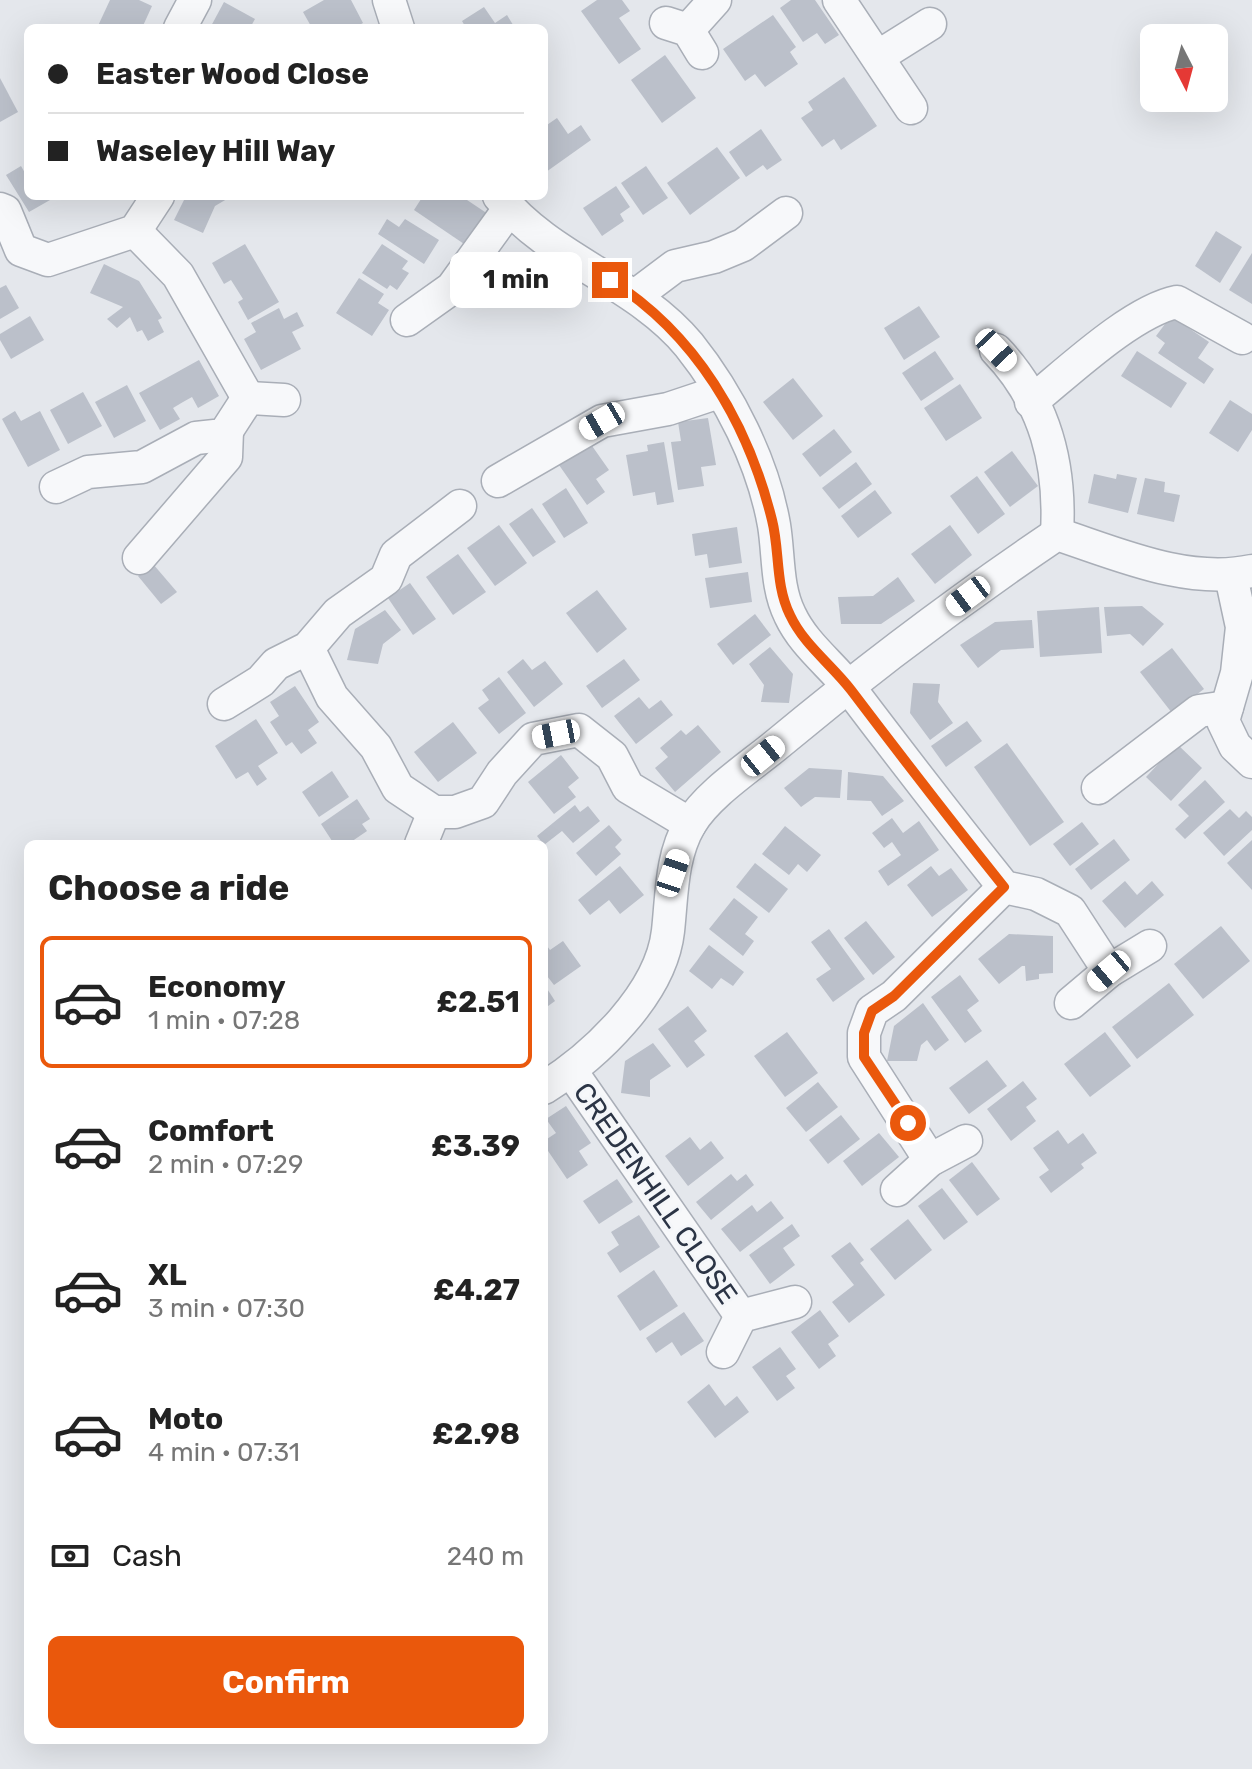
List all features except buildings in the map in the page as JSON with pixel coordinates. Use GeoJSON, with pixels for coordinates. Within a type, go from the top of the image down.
{"type":"FeatureCollection","features":[{"type":"Feature","properties":{"kind":"street"},"geometry":{"type":"LineString","coordinates":[[182,24],[195,0]]}},
{"type":"Feature","properties":{"kind":"street"},"geometry":{"type":"LineString","coordinates":[[389,0],[397,24]]}},
{"type":"Feature","properties":{"kind":"street"},"geometry":{"type":"LineString","coordinates":[[685,35],[715,0]]}},
{"type":"Feature","properties":{"kind":"street"},"geometry":{"type":"LineString","coordinates":[[839,0],[911,108]]}},
{"type":"Feature","properties":{"kind":"street"},"geometry":{"type":"LineString","coordinates":[[879,56],[930,24]]}},
{"type":"Feature","properties":{"kind":"street"},"geometry":{"type":"LineString","coordinates":[[0,209],[5,211],[21,250],[48,260],[135,231],[155,200]]}},
{"type":"Feature","properties":{"kind":"street"},"geometry":{"type":"LineString","coordinates":[[407,320],[452,288],[504,202],[559,249],[635,296],[688,345],[719,392],[757,466],[773,524],[780,584],[790,615],[816,654],[848,686],[1004,887],[1036,894],[1070,911],[1109,971]]}},
{"type":"Feature","properties":{"kind":"street"},"geometry":{"type":"LineString","coordinates":[[635,296],[675,266],[714,257],[743,245],[786,213]]}},
{"type":"Feature","properties":{"kind":"street"},"geometry":{"type":"LineString","coordinates":[[135,231],[178,275],[248,398]]}},
{"type":"Feature","properties":{"kind":"street"},"geometry":{"type":"LineString","coordinates":[[1031,402],[1088,355],[1158,306],[1177,302],[1242,338]]}},
{"type":"Feature","properties":{"kind":"street"},"geometry":{"type":"LineString","coordinates":[[996,350],[1008,362],[1047,433],[1059,492],[1057,534]]}},
{"type":"Feature","properties":{"kind":"street"},"geometry":{"type":"LineString","coordinates":[[498,481],[602,421],[668,409],[719,392]]}},
{"type":"Feature","properties":{"kind":"street"},"geometry":{"type":"LineString","coordinates":[[248,398],[284,400]]}},
{"type":"Feature","properties":{"kind":"street"},"geometry":{"type":"LineString","coordinates":[[139,558],[226,457],[225,433],[248,398]]}},
{"type":"Feature","properties":{"kind":"street"},"geometry":{"type":"LineString","coordinates":[[56,487],[88,472],[142,467],[196,438],[225,433]]}},
{"type":"Feature","properties":{"kind":"street"},"geometry":{"type":"LineString","coordinates":[[224,704],[261,681],[276,664],[308,648],[338,613],[386,579],[396,555],[460,506]]}},
{"type":"Feature","properties":{"kind":"street"},"geometry":{"type":"LineString","coordinates":[[548,1085],[571,1071],[646,993],[668,935],[673,873],[690,824],[720,791],[848,686],[992,578],[1057,534]]}},
{"type":"Feature","properties":{"kind":"street"},"geometry":{"type":"LineString","coordinates":[[1057,534],[1161,568],[1241,574],[1242,627],[1237,673],[1223,721],[1235,746],[1252,762]]}},
{"type":"Feature","properties":{"kind":"street"},"geometry":{"type":"LineString","coordinates":[[308,648],[332,697],[376,747],[398,788],[434,812],[455,812],[483,802],[502,773],[533,739],[579,730],[612,756],[628,787],[690,824]]}},
{"type":"Feature","properties":{"kind":"street"},"geometry":{"type":"LineString","coordinates":[[1098,788],[1199,711],[1227,707]]}},
{"type":"Feature","properties":{"kind":"street"},"geometry":{"type":"LineString","coordinates":[[423,840],[434,812]]}},
{"type":"Feature","properties":{"kind":"street"},"geometry":{"type":"LineString","coordinates":[[930,1160],[864,1057],[864,1033],[872,1011],[894,996],[1004,887]]}},
{"type":"Feature","properties":{"kind":"street"},"geometry":{"type":"LineString","coordinates":[[1071,1003],[1109,971],[1150,946]]}},
{"type":"Feature","properties":{"kind":"street","name":"CREDENHILL CLOSE"},"geometry":{"type":"LineString","coordinates":[[571,1071],[741,1316]]}},
{"type":"Feature","properties":{"kind":"street"},"geometry":{"type":"LineString","coordinates":[[897,1190],[930,1160],[966,1141]]}},
{"type":"Feature","properties":{"kind":"street","name":"CREDENHILL CLOSE"},"geometry":{"type":"LineString","coordinates":[[723,1352],[741,1316],[795,1302]]}},
{"type":"Feature","properties":{"kind":"route"},"geometry":{"type":"LineString","coordinates":[[610,280],[635,296],[688,345],[731,410],[757,466],[773,524],[780,584],[790,615],[816,654],[848,686],[1004,887],[894,996],[872,1011],[864,1033],[864,1057],[908,1123]]}}]}
